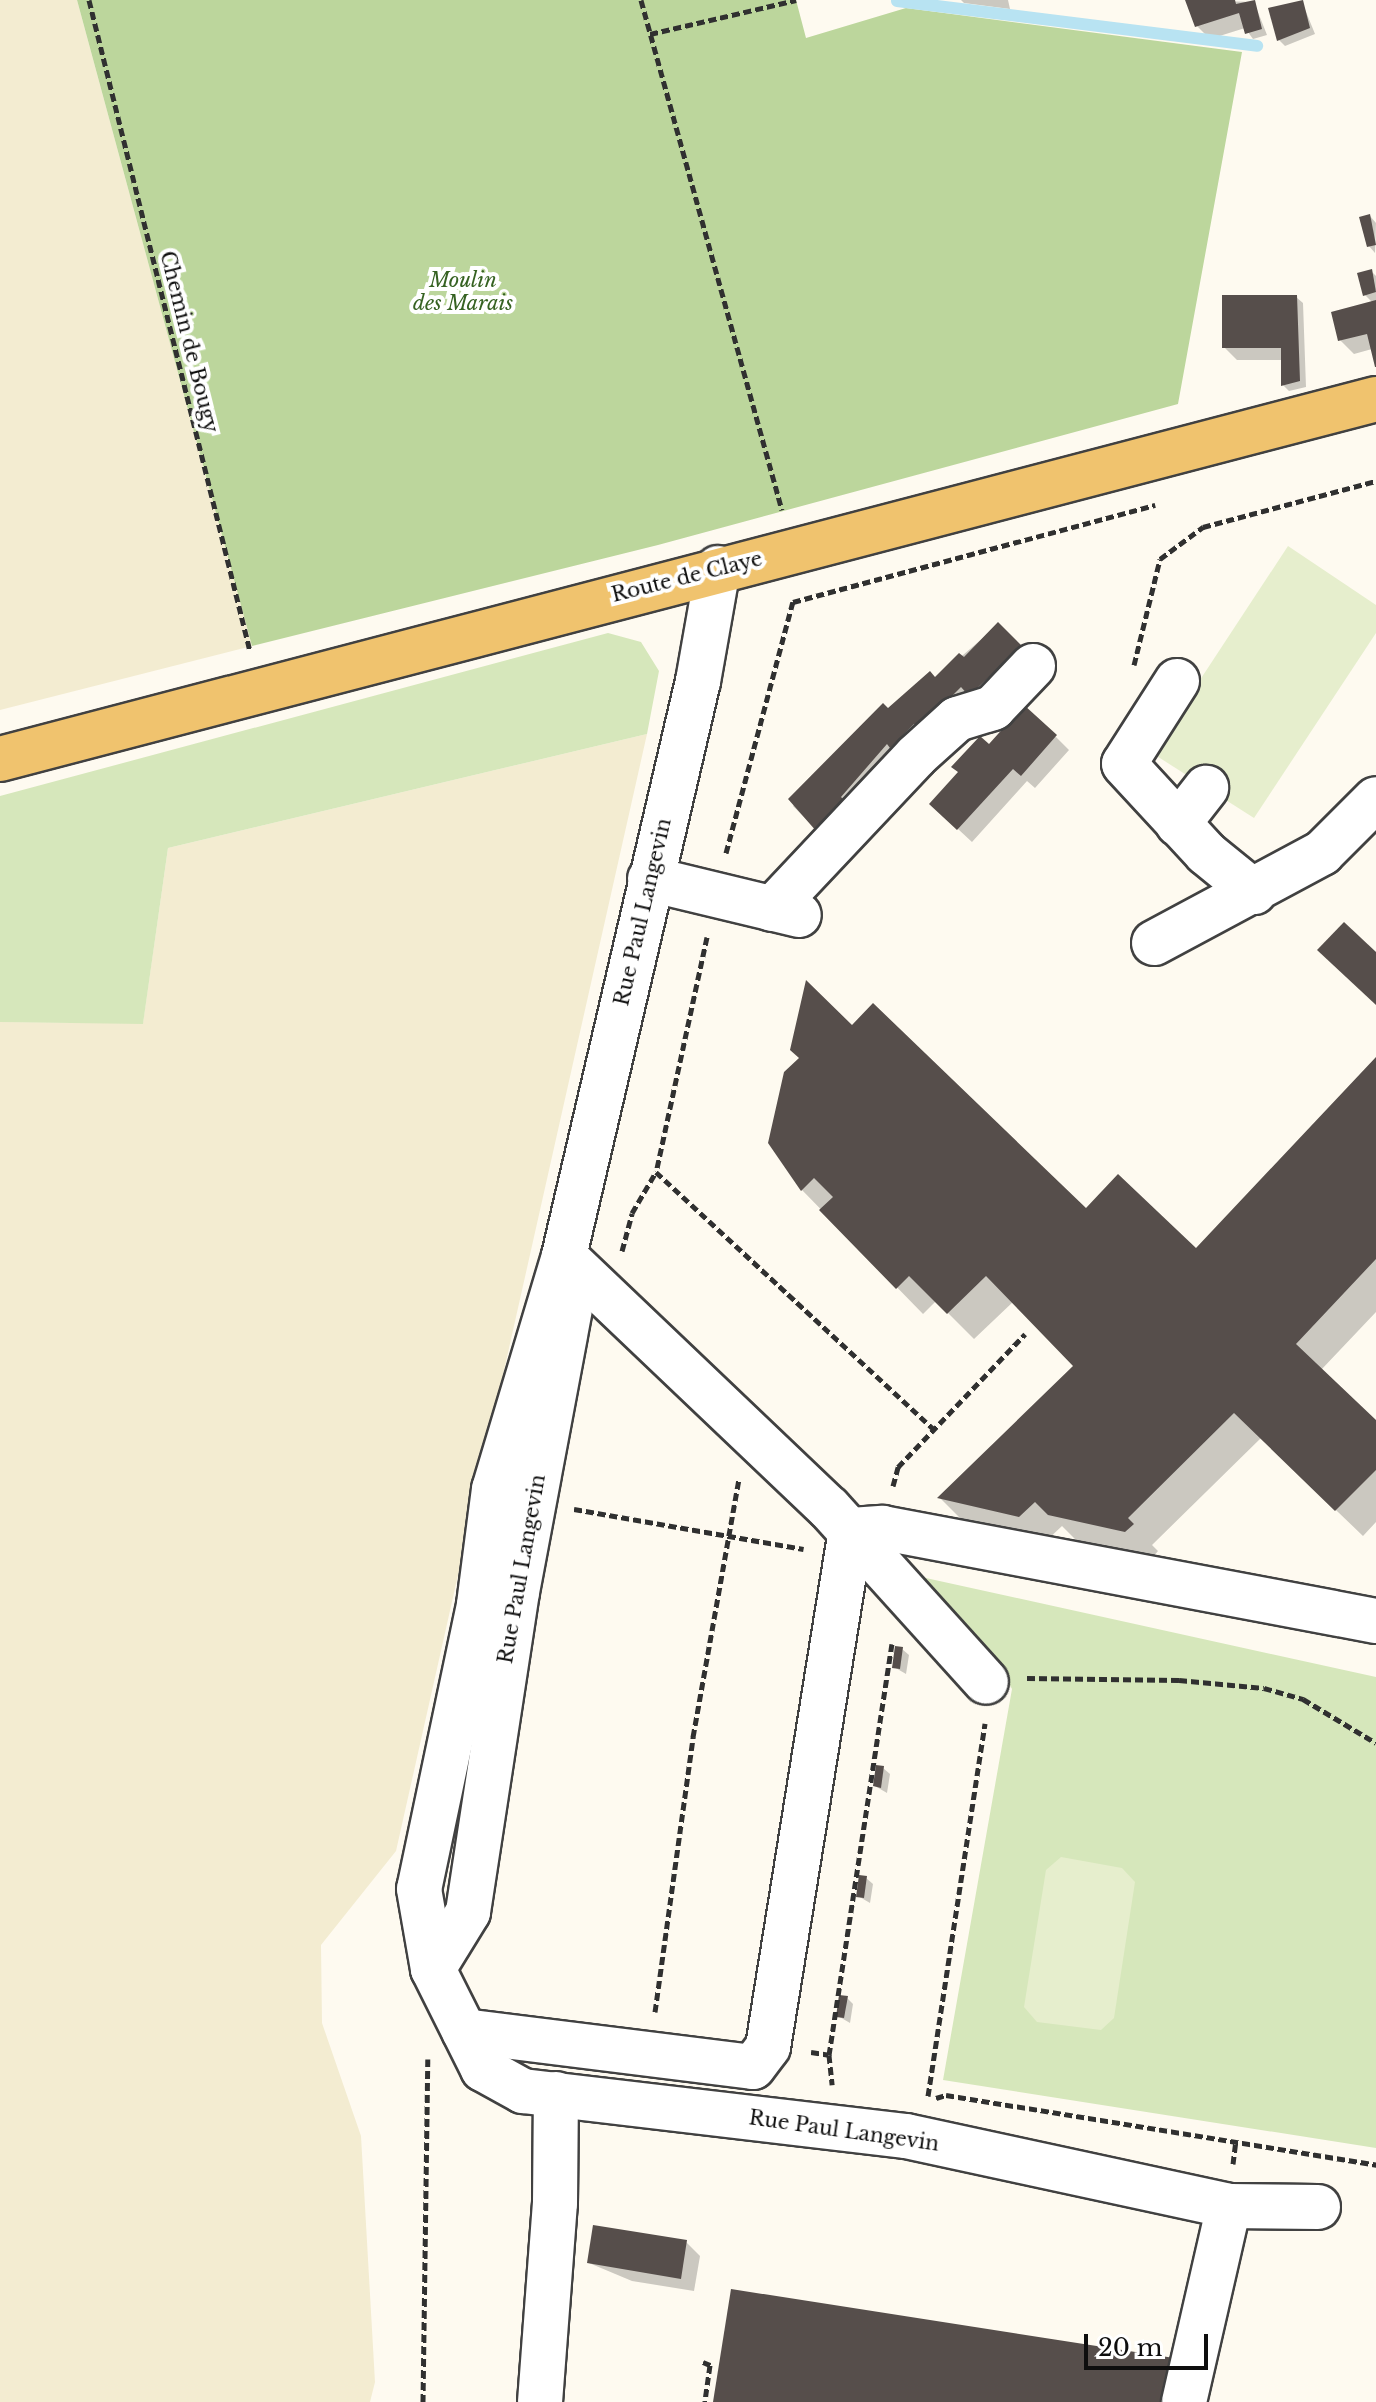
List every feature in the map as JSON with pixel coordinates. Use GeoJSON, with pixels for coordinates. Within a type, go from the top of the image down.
{"type":"FeatureCollection","features":[{"type":"Feature","properties":{"kind":"main road","name":"Route de Claye"},"geometry":{"type":"LineString","coordinates":[[0,759],[718,568],[1376,399]]}},
{"type":"Feature","properties":{"kind":"street","name":"Rue Paul Langevin"},"geometry":{"type":"LineString","coordinates":[[718,568],[698,681],[564,1256],[494,1489],[479,1605],[419,1889],[446,2040],[483,2069],[523,2091],[906,2136],[1229,2206],[1318,2207]]}},
{"type":"Feature","properties":{"kind":"street"},"geometry":{"type":"LineString","coordinates":[[650,879],[786,912],[916,756],[957,719],[993,708],[1033,666]]}},
{"type":"Feature","properties":{"kind":"street"},"geometry":{"type":"LineString","coordinates":[[1177,681],[1124,764],[1178,824],[1254,892]]}},
{"type":"Feature","properties":{"kind":"street"},"geometry":{"type":"LineString","coordinates":[[1178,824],[1206,788]]}},
{"type":"Feature","properties":{"kind":"street"},"geometry":{"type":"LineString","coordinates":[[1154,943],[1322,853],[1376,799]]}},
{"type":"Feature","properties":{"kind":"street","name":"Rue Paul Langevin"},"geometry":{"type":"LineString","coordinates":[[433,1969],[468,1912],[533,1498],[570,1326],[564,1256]]}},
{"type":"Feature","properties":{"kind":"street"},"geometry":{"type":"LineString","coordinates":[[564,1256],[860,1538],[927,1621],[986,1682]]}},
{"type":"Feature","properties":{"kind":"street"},"geometry":{"type":"LineString","coordinates":[[860,1538],[1376,1621]]}},
{"type":"Feature","properties":{"kind":"street"},"geometry":{"type":"LineString","coordinates":[[446,2040],[753,2067],[768,2047],[860,1538]]}},
{"type":"Feature","properties":{"kind":"street"},"geometry":{"type":"LineString","coordinates":[[540,2402],[555,2203],[556,2094]]}},
{"type":"Feature","properties":{"kind":"street"},"geometry":{"type":"LineString","coordinates":[[1184,2402],[1229,2206]]}},
{"type":"Feature","properties":{"kind":"path","name":"Chemin de Bougy"},"geometry":{"type":"LineString","coordinates":[[89,0],[261,691]]}},
{"type":"Feature","properties":{"kind":"path"},"geometry":{"type":"LineString","coordinates":[[641,0],[782,511]]}},
{"type":"Feature","properties":{"kind":"path"},"geometry":{"type":"LineString","coordinates":[[650,34],[796,0]]}},
{"type":"Feature","properties":{"kind":"path"},"geometry":{"type":"LineString","coordinates":[[1131,675],[1160,559],[1203,527],[1376,481]]}},
{"type":"Feature","properties":{"kind":"path"},"geometry":{"type":"LineString","coordinates":[[533,1498],[729,1535],[860,1538],[898,1467],[1025,1334]]}},
{"type":"Feature","properties":{"kind":"path"},"geometry":{"type":"LineString","coordinates":[[653,2019],[693,1737],[742,1468]]}},
{"type":"Feature","properties":{"kind":"path"},"geometry":{"type":"LineString","coordinates":[[845,2087],[831,2085],[829,2055],[893,1636],[927,1621]]}},
{"type":"Feature","properties":{"kind":"path"},"geometry":{"type":"LineString","coordinates":[[927,2100],[978,1776],[986,1682],[1034,1677],[1179,1680],[1264,1688],[1303,1699],[1376,1743]]}},
{"type":"Feature","properties":{"kind":"path"},"geometry":{"type":"LineString","coordinates":[[423,2402],[423,2160],[446,2040]]}},
{"type":"Feature","properties":{"kind":"path"},"geometry":{"type":"LineString","coordinates":[[768,2047],[829,2055]]}},
{"type":"Feature","properties":{"kind":"path"},"geometry":{"type":"LineString","coordinates":[[914,2098],[927,2100],[946,2095],[1376,2165]]}},
{"type":"Feature","properties":{"kind":"path"},"geometry":{"type":"LineString","coordinates":[[703,2362],[710,2365],[705,2402]]}},
{"type":"Feature","properties":{"kind":"shaded area"},"geometry":{"type":"Polygon","coordinates":[[[0,0],[77,0],[252,646],[0,710],[0,0]]]}},
{"type":"Feature","properties":{"kind":"shaded area"},"geometry":{"type":"Polygon","coordinates":[[[647,734],[396,1851],[321,1945],[322,2023],[361,2136],[375,2382],[370,2402],[0,2402],[0,1022],[143,1023],[168,848],[647,734]]]}},
{"type":"Feature","properties":{"kind":"green space","name":"Moulin des Marais"},"geometry":{"type":"Polygon","coordinates":[[[77,0],[796,0],[806,38],[906,8],[1242,52],[1178,404],[658,545],[252,646],[77,0]]]}},
{"type":"Feature","properties":{"kind":"green space"},"geometry":{"type":"Polygon","coordinates":[[[1288,546],[1376,605],[1376,633],[1254,818],[1152,753],[1288,546]]]}},
{"type":"Feature","properties":{"kind":"green space"},"geometry":{"type":"Polygon","coordinates":[[[608,633],[641,642],[659,671],[647,734],[168,848],[143,1024],[0,1022],[0,796],[608,633]]]}},
{"type":"Feature","properties":{"kind":"green space"},"geometry":{"type":"Polygon","coordinates":[[[903,1573],[1376,1677],[1376,2148],[943,2080],[1012,1689],[1002,1671],[903,1573]]]}},
{"type":"Feature","properties":{"kind":"green space"},"geometry":{"type":"Polygon","coordinates":[[[1061,1857],[1122,1868],[1135,1882],[1114,2018],[1101,2030],[1037,2022],[1024,2007],[1046,1870],[1061,1857]]]}},
{"type":"Feature","properties":{"kind":"building"},"geometry":{"type":"Polygon","coordinates":[[[1185,0],[1235,0],[1236,4],[1255,0],[1262,29],[1245,34],[1239,13],[1195,27],[1185,0]]]}},
{"type":"Feature","properties":{"kind":"building"},"geometry":{"type":"Polygon","coordinates":[[[1303,0],[1310,28],[1277,41],[1268,8],[1303,0]]]}},
{"type":"Feature","properties":{"kind":"building"},"geometry":{"type":"Polygon","coordinates":[[[1370,214],[1376,245],[1367,247],[1359,217],[1370,214]]]}},
{"type":"Feature","properties":{"kind":"building"},"geometry":{"type":"Polygon","coordinates":[[[1372,269],[1376,292],[1363,296],[1357,273],[1372,269]]]}},
{"type":"Feature","properties":{"kind":"building"},"geometry":{"type":"Polygon","coordinates":[[[1222,295],[1297,295],[1300,381],[1281,386],[1281,348],[1222,348],[1222,295]]]}},
{"type":"Feature","properties":{"kind":"building"},"geometry":{"type":"Polygon","coordinates":[[[1376,300],[1375,367],[1367,334],[1338,341],[1331,312],[1376,300]]]}},
{"type":"Feature","properties":{"kind":"building"},"geometry":{"type":"Polygon","coordinates":[[[998,622],[1026,650],[997,679],[992,674],[969,696],[961,687],[919,729],[914,724],[890,748],[887,744],[841,797],[846,802],[817,832],[788,799],[883,703],[888,708],[930,671],[935,677],[959,653],[964,657],[998,622]]]}},
{"type":"Feature","properties":{"kind":"building"},"geometry":{"type":"Polygon","coordinates":[[[1024,705],[1057,735],[1021,776],[1013,769],[957,830],[929,804],[958,772],[951,767],[980,736],[989,744],[1024,705]]]}},
{"type":"Feature","properties":{"kind":"building"},"geometry":{"type":"Polygon","coordinates":[[[1344,922],[1376,952],[1376,1005],[1317,950],[1344,922]]]}},
{"type":"Feature","properties":{"kind":"building"},"geometry":{"type":"Polygon","coordinates":[[[806,980],[852,1025],[873,1003],[1086,1208],[1118,1174],[1196,1248],[1376,1057],[1376,1259],[1296,1344],[1376,1420],[1376,1470],[1335,1511],[1234,1413],[1128,1518],[1134,1524],[1125,1532],[1048,1515],[1035,1502],[1019,1517],[937,1498],[1073,1366],[986,1276],[947,1314],[909,1276],[896,1289],[819,1210],[833,1197],[814,1178],[801,1191],[768,1143],[784,1072],[799,1058],[790,1050],[806,980]]]}},
{"type":"Feature","properties":{"kind":"building"},"geometry":{"type":"Polygon","coordinates":[[[895,1646],[903,1647],[900,1669],[892,1668],[895,1646]]]}},
{"type":"Feature","properties":{"kind":"building"},"geometry":{"type":"Polygon","coordinates":[[[876,1765],[884,1766],[881,1788],[873,1786],[876,1765]]]}},
{"type":"Feature","properties":{"kind":"building"},"geometry":{"type":"Polygon","coordinates":[[[859,1875],[867,1876],[864,1898],[856,1897],[859,1875]]]}},
{"type":"Feature","properties":{"kind":"building"},"geometry":{"type":"Polygon","coordinates":[[[839,1995],[848,1996],[844,2018],[836,2017],[839,1995]]]}},
{"type":"Feature","properties":{"kind":"building"},"geometry":{"type":"Polygon","coordinates":[[[593,2225],[687,2240],[681,2279],[587,2263],[593,2225]]]}},
{"type":"Feature","properties":{"kind":"building"},"geometry":{"type":"Polygon","coordinates":[[[731,2289],[1174,2358],[1167,2402],[713,2402],[731,2289]]]}},
{"type":"Feature","properties":{"kind":"waterway"},"geometry":{"type":"LineString","coordinates":[[897,1],[1257,46]]}}]}
